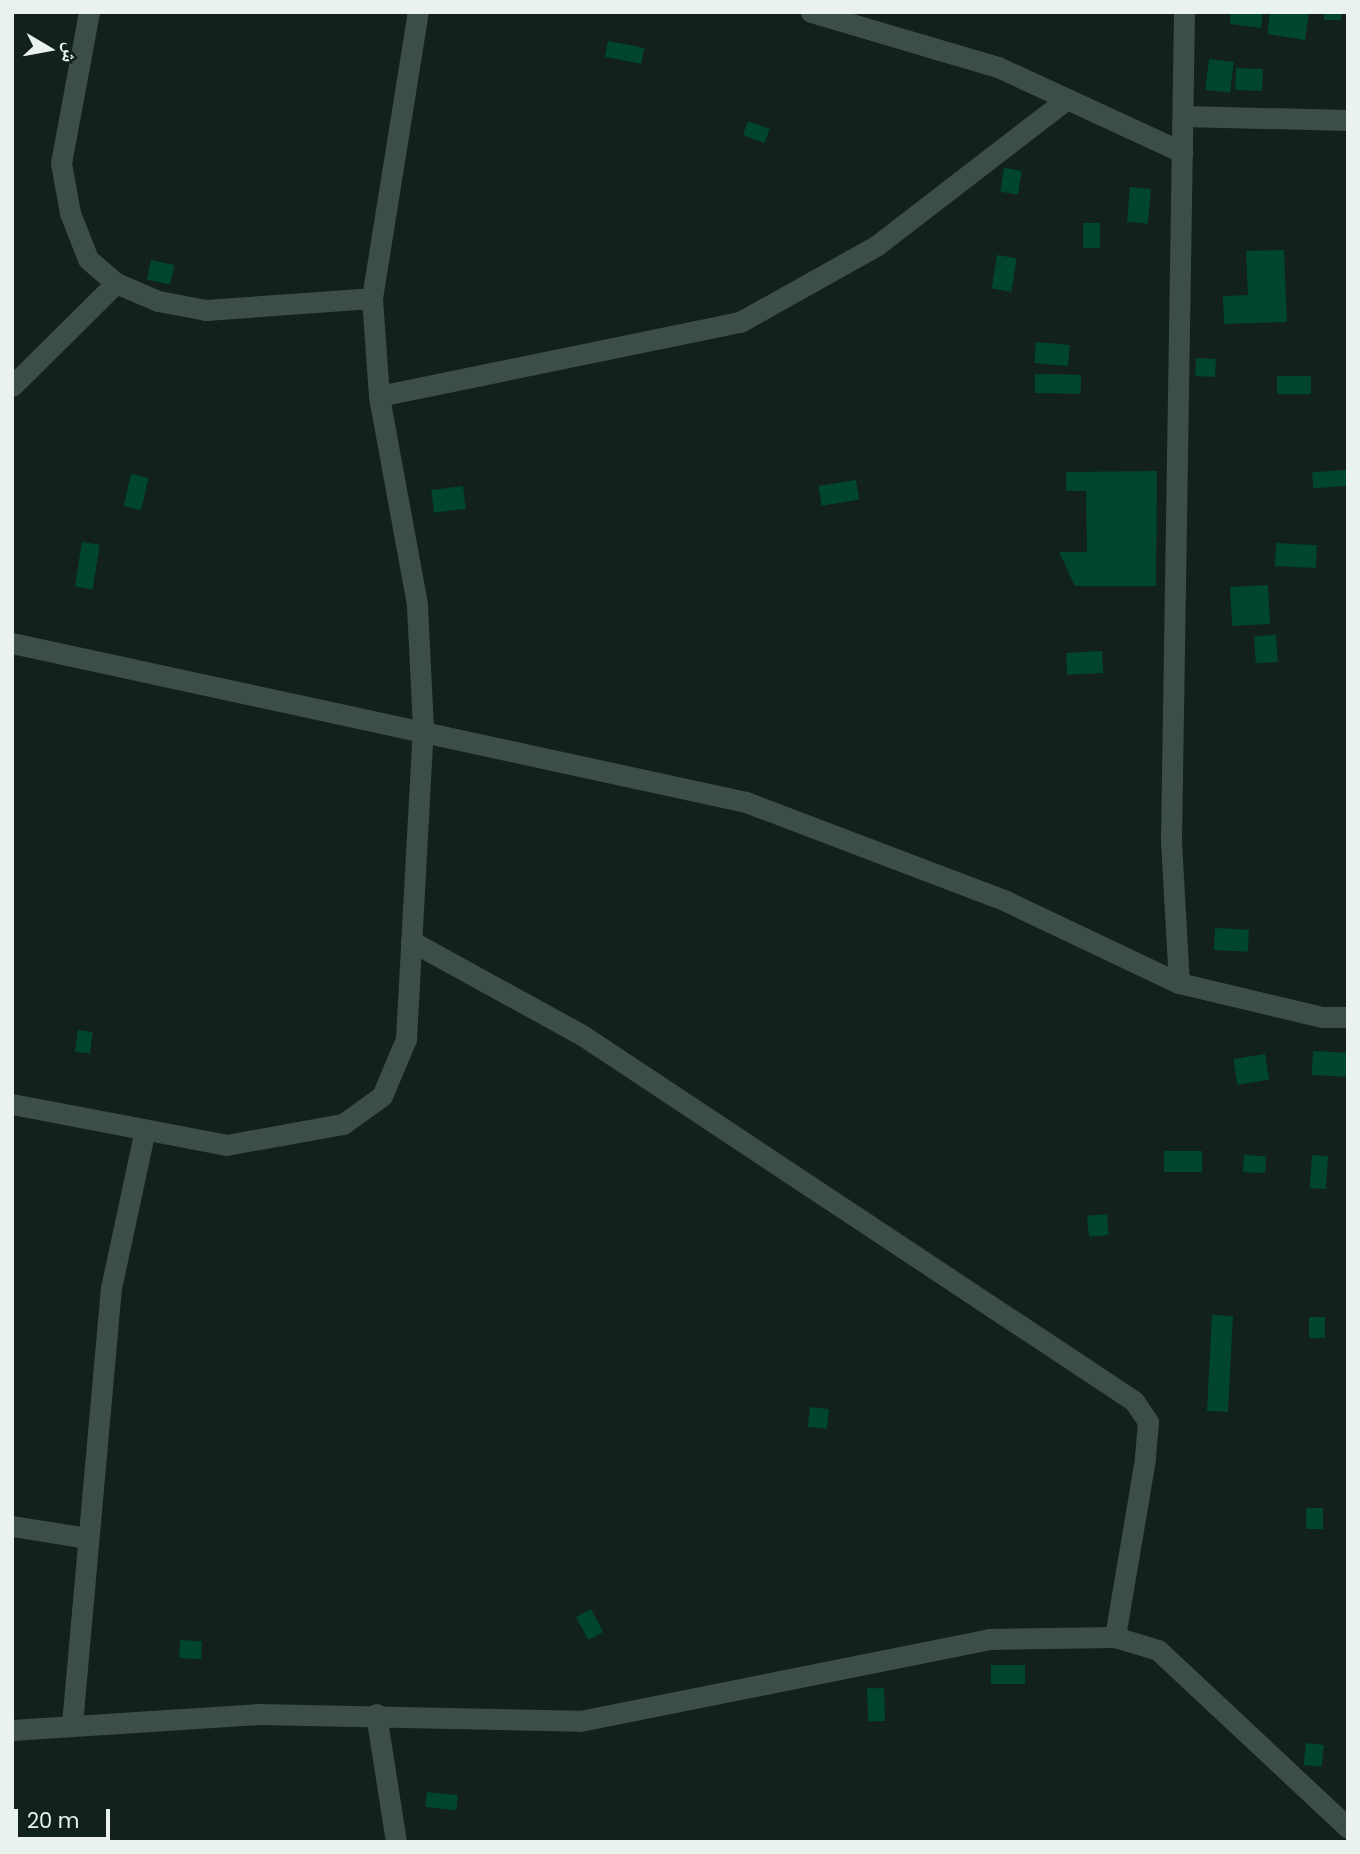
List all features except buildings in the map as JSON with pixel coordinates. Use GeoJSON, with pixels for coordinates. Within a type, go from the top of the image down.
{"type":"FeatureCollection","features":[{"type":"Feature","properties":{"kind":"street"},"geometry":{"type":"LineString","coordinates":[[89,12],[61,163],[70,213],[88,259],[117,283],[158,301],[206,310],[372,298]]}},
{"type":"Feature","properties":{"kind":"street"},"geometry":{"type":"LineString","coordinates":[[12,1104],[226,1145],[343,1124],[382,1096],[406,1039],[423,728],[417,604],[379,396],[372,298],[418,12]]}},
{"type":"Feature","properties":{"kind":"street"},"geometry":{"type":"LineString","coordinates":[[811,12],[998,67],[1182,152]]}},
{"type":"Feature","properties":{"kind":"street"},"geometry":{"type":"LineString","coordinates":[[1179,982],[1171,841],[1184,12]]}},
{"type":"Feature","properties":{"kind":"street"},"geometry":{"type":"LineString","coordinates":[[379,396],[740,322],[876,246],[1067,99]]}},
{"type":"Feature","properties":{"kind":"street"},"geometry":{"type":"LineString","coordinates":[[1182,116],[1348,120]]}},
{"type":"Feature","properties":{"kind":"street"},"geometry":{"type":"LineString","coordinates":[[12,386],[117,283]]}},
{"type":"Feature","properties":{"kind":"street"},"geometry":{"type":"LineString","coordinates":[[12,643],[423,728],[746,802],[1006,901],[1179,982],[1322,1017],[1348,1017]]}},
{"type":"Feature","properties":{"kind":"street"},"geometry":{"type":"LineString","coordinates":[[411,941],[582,1035],[1134,1401],[1148,1422],[1146,1447],[1115,1637]]}},
{"type":"Feature","properties":{"kind":"street"},"geometry":{"type":"LineString","coordinates":[[72,1724],[111,1288],[145,1129]]}},
{"type":"Feature","properties":{"kind":"street"},"geometry":{"type":"LineString","coordinates":[[12,1526],[88,1538]]}},
{"type":"Feature","properties":{"kind":"street"},"geometry":{"type":"LineString","coordinates":[[12,1730],[72,1724],[376,1714],[580,1721],[989,1639],[1115,1637],[1158,1650],[1348,1828]]}},
{"type":"Feature","properties":{"kind":"street"},"geometry":{"type":"LineString","coordinates":[[376,1714],[396,1842]]}}]}
